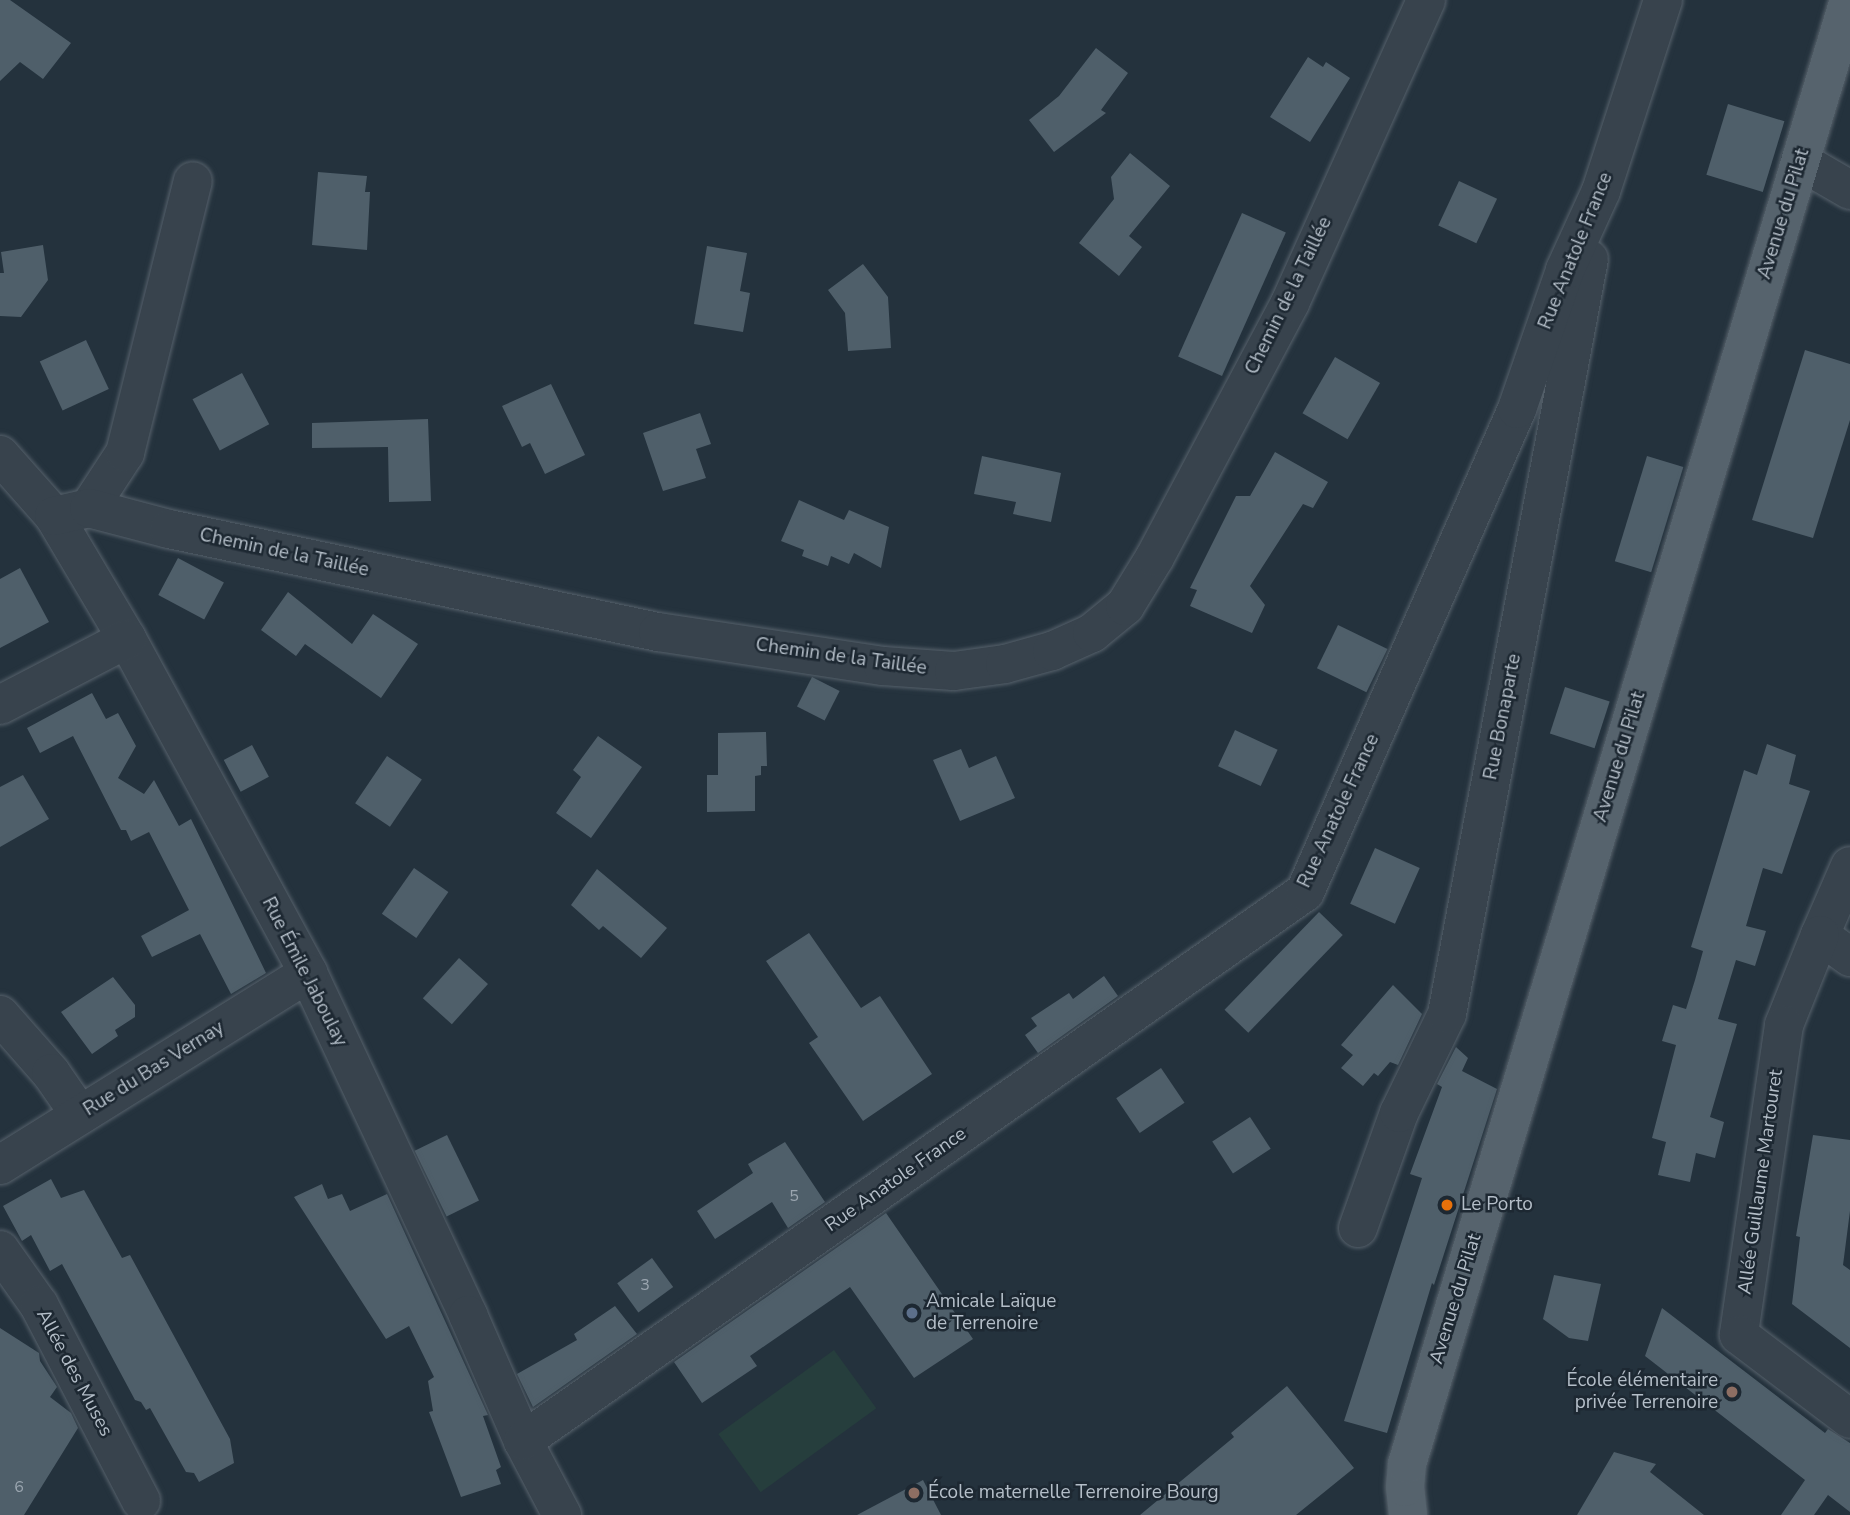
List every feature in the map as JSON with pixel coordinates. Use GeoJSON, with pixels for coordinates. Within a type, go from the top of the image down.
{"type":"FeatureCollection","features":[{"type":"Feature","properties":{"kind":"main road","name":"Avenue du Pilat"},"geometry":{"type":"LineString","coordinates":[[1408,1515],[1405,1487],[1410,1451],[1849,0]]}},
{"type":"Feature","properties":{"kind":"street","name":"Chemin de la Taillée"},"geometry":{"type":"LineString","coordinates":[[72,512],[169,529],[658,632],[883,666],[954,671],[1005,664],[1052,651],[1093,633],[1125,606],[1155,557],[1290,303],[1426,0]]}},
{"type":"Feature","properties":{"kind":"street","name":"Rue Anatole France"},"geometry":{"type":"LineString","coordinates":[[523,1441],[1305,892],[1517,409],[1565,270],[1601,191],[1663,0]]}},
{"type":"Feature","properties":{"kind":"street"},"geometry":{"type":"LineString","coordinates":[[1800,161],[1850,190]]}},
{"type":"Feature","properties":{"kind":"street"},"geometry":{"type":"LineString","coordinates":[[72,512],[125,453],[193,181]]}},
{"type":"Feature","properties":{"kind":"street","name":"Rue Bonaparte"},"geometry":{"type":"LineString","coordinates":[[1358,1228],[1399,1113],[1447,1014],[1601,191]]}},
{"type":"Feature","properties":{"kind":"street","name":"Rue Émile Jaboulay"},"geometry":{"type":"LineString","coordinates":[[0,455],[72,512],[127,639],[307,973],[468,1315],[523,1441],[562,1515]]}},
{"type":"Feature","properties":{"kind":"street"},"geometry":{"type":"LineString","coordinates":[[0,705],[127,639]]}},
{"type":"Feature","properties":{"kind":"street"},"geometry":{"type":"LineString","coordinates":[[1835,946],[1850,866]]}},
{"type":"Feature","properties":{"kind":"street","name":"Allée Guillaume Martouret"},"geometry":{"type":"LineString","coordinates":[[1835,946],[1784,1025],[1739,1335],[1850,1419]]}},
{"type":"Feature","properties":{"kind":"street","name":"Rue du Bas Vernay"},"geometry":{"type":"LineString","coordinates":[[0,1164],[307,973]]}},
{"type":"Feature","properties":{"kind":"street"},"geometry":{"type":"LineString","coordinates":[[0,1015],[51,1073],[80,1115]]}},
{"type":"Feature","properties":{"kind":"street","name":"Allée des Muses"},"geometry":{"type":"LineString","coordinates":[[0,1250],[38,1305],[141,1501]]}},
{"type":"Feature","properties":{"kind":"green space"},"geometry":{"type":"Polygon","coordinates":[[[834,1350],[876,1408],[761,1492],[718,1434],[834,1350]]]}},
{"type":"Feature","properties":{"kind":"building"},"geometry":{"type":"Polygon","coordinates":[[[0,0],[10,0],[71,43],[43,79],[20,62],[0,81],[0,0]]]}},
{"type":"Feature","properties":{"kind":"building"},"geometry":{"type":"Polygon","coordinates":[[[1096,48],[1128,73],[1101,110],[1106,113],[1054,152],[1029,120],[1059,96],[1096,48]]]}},
{"type":"Feature","properties":{"kind":"building"},"geometry":{"type":"Polygon","coordinates":[[[1308,57],[1323,67],[1326,62],[1350,78],[1310,142],[1270,117],[1308,57]]]}},
{"type":"Feature","properties":{"kind":"building"},"geometry":{"type":"Polygon","coordinates":[[[1728,104],[1784,121],[1763,192],[1706,175],[1728,104]]]}},
{"type":"Feature","properties":{"kind":"building"},"geometry":{"type":"Polygon","coordinates":[[[1130,153],[1170,186],[1129,236],[1142,247],[1119,276],[1079,243],[1114,199],[1111,177],[1130,153]]]}},
{"type":"Feature","properties":{"kind":"building"},"geometry":{"type":"Polygon","coordinates":[[[318,172],[367,176],[365,192],[370,192],[367,250],[312,245],[318,172]]]}},
{"type":"Feature","properties":{"kind":"building"},"geometry":{"type":"Polygon","coordinates":[[[1459,181],[1497,199],[1476,243],[1438,225],[1459,181]]]}},
{"type":"Feature","properties":{"kind":"building"},"geometry":{"type":"Polygon","coordinates":[[[1242,213],[1286,233],[1222,376],[1178,356],[1242,213]]]}},
{"type":"Feature","properties":{"kind":"building"},"geometry":{"type":"Polygon","coordinates":[[[43,245],[48,280],[21,317],[0,316],[0,273],[4,273],[1,252],[43,245]]]}},
{"type":"Feature","properties":{"kind":"building"},"geometry":{"type":"Polygon","coordinates":[[[707,246],[747,253],[740,291],[750,293],[743,332],[694,324],[707,246]]]}},
{"type":"Feature","properties":{"kind":"building"},"geometry":{"type":"Polygon","coordinates":[[[863,264],[888,297],[891,348],[848,351],[845,313],[828,290],[863,264]]]}},
{"type":"Feature","properties":{"kind":"building"},"geometry":{"type":"Polygon","coordinates":[[[86,340],[109,389],[63,410],[40,362],[86,340]]]}},
{"type":"Feature","properties":{"kind":"building"},"geometry":{"type":"Polygon","coordinates":[[[1805,350],[1850,364],[1850,420],[1813,538],[1752,520],[1805,350]]]}},
{"type":"Feature","properties":{"kind":"building"},"geometry":{"type":"Polygon","coordinates":[[[1335,357],[1380,383],[1348,439],[1302,413],[1335,357]]]}},
{"type":"Feature","properties":{"kind":"building"},"geometry":{"type":"Polygon","coordinates":[[[242,373],[269,424],[220,451],[193,399],[242,373]]]}},
{"type":"Feature","properties":{"kind":"building"},"geometry":{"type":"Polygon","coordinates":[[[551,384],[585,455],[545,474],[530,443],[522,447],[502,406],[551,384]]]}},
{"type":"Feature","properties":{"kind":"building"},"geometry":{"type":"Polygon","coordinates":[[[700,413],[711,444],[696,449],[706,478],[663,491],[643,433],[700,413]]]}},
{"type":"Feature","properties":{"kind":"building"},"geometry":{"type":"Polygon","coordinates":[[[428,419],[431,501],[389,502],[388,447],[312,448],[312,423],[428,419]]]}},
{"type":"Feature","properties":{"kind":"building"},"geometry":{"type":"Polygon","coordinates":[[[1275,452],[1328,482],[1313,508],[1303,504],[1250,586],[1265,605],[1252,633],[1190,606],[1197,590],[1190,588],[1236,496],[1250,496],[1275,452]]]}},
{"type":"Feature","properties":{"kind":"building"},"geometry":{"type":"Polygon","coordinates":[[[982,456],[1061,473],[1051,522],[1013,514],[1016,502],[974,494],[982,456]]]}},
{"type":"Feature","properties":{"kind":"building"},"geometry":{"type":"Polygon","coordinates":[[[1647,456],[1683,467],[1651,572],[1615,561],[1647,456]]]}},
{"type":"Feature","properties":{"kind":"building"},"geometry":{"type":"Polygon","coordinates":[[[799,500],[844,520],[849,510],[889,527],[881,568],[854,553],[849,564],[831,556],[828,566],[802,556],[804,550],[781,541],[799,500]]]}},
{"type":"Feature","properties":{"kind":"building"},"geometry":{"type":"Polygon","coordinates":[[[178,558],[224,582],[204,619],[158,595],[178,558]]]}},
{"type":"Feature","properties":{"kind":"building"},"geometry":{"type":"Polygon","coordinates":[[[20,568],[49,622],[0,648],[0,579],[20,568]]]}},
{"type":"Feature","properties":{"kind":"building"},"geometry":{"type":"Polygon","coordinates":[[[288,592],[352,644],[373,614],[418,644],[381,698],[305,644],[296,656],[261,630],[288,592]]]}},
{"type":"Feature","properties":{"kind":"building"},"geometry":{"type":"Polygon","coordinates":[[[1338,625],[1387,649],[1366,692],[1317,668],[1338,625]]]}},
{"type":"Feature","properties":{"kind":"building"},"geometry":{"type":"Polygon","coordinates":[[[812,677],[840,691],[825,720],[797,706],[812,677]]]}},
{"type":"Feature","properties":{"kind":"building"},"geometry":{"type":"Polygon","coordinates":[[[1565,687],[1610,702],[1595,748],[1550,734],[1565,687]]]}},
{"type":"Feature","properties":{"kind":"building"},"geometry":{"type":"Polygon","coordinates":[[[92,693],[106,719],[118,713],[136,746],[118,778],[144,794],[154,780],[179,826],[191,819],[266,973],[231,994],[200,934],[152,957],[141,936],[189,910],[149,832],[131,841],[126,830],[121,830],[73,736],[40,753],[27,728],[92,693]]]}},
{"type":"Feature","properties":{"kind":"building"},"geometry":{"type":"Polygon","coordinates":[[[1235,730],[1278,750],[1261,786],[1218,766],[1235,730]]]}},
{"type":"Feature","properties":{"kind":"building"},"geometry":{"type":"Polygon","coordinates":[[[766,732],[767,766],[761,766],[761,775],[755,776],[755,811],[707,812],[707,775],[718,775],[718,733],[766,732]]]}},
{"type":"Feature","properties":{"kind":"building"},"geometry":{"type":"Polygon","coordinates":[[[598,736],[642,767],[591,838],[556,813],[581,777],[573,770],[598,736]]]}},
{"type":"Feature","properties":{"kind":"building"},"geometry":{"type":"Polygon","coordinates":[[[1767,744],[1796,755],[1789,784],[1810,791],[1782,874],[1763,868],[1746,926],[1766,931],[1755,966],[1736,960],[1718,1019],[1737,1024],[1710,1117],[1724,1122],[1715,1158],[1696,1153],[1690,1182],[1658,1175],[1666,1142],[1652,1138],[1676,1045],[1662,1041],[1673,1005],[1686,1009],[1695,980],[1703,951],[1691,947],[1744,770],[1757,775],[1767,744]]]}},
{"type":"Feature","properties":{"kind":"building"},"geometry":{"type":"Polygon","coordinates":[[[252,745],[269,777],[241,792],[224,760],[252,745]]]}},
{"type":"Feature","properties":{"kind":"building"},"geometry":{"type":"Polygon","coordinates":[[[961,749],[969,768],[996,756],[1015,798],[960,821],[933,760],[961,749]]]}},
{"type":"Feature","properties":{"kind":"building"},"geometry":{"type":"Polygon","coordinates":[[[387,756],[422,779],[390,827],[355,803],[387,756]]]}},
{"type":"Feature","properties":{"kind":"building"},"geometry":{"type":"Polygon","coordinates":[[[23,775],[49,819],[0,847],[0,787],[23,775]]]}},
{"type":"Feature","properties":{"kind":"building"},"geometry":{"type":"Polygon","coordinates":[[[1375,848],[1420,868],[1395,924],[1350,904],[1375,848]]]}},
{"type":"Feature","properties":{"kind":"building"},"geometry":{"type":"Polygon","coordinates":[[[414,868],[448,892],[416,938],[382,914],[414,868]]]}},
{"type":"Feature","properties":{"kind":"building"},"geometry":{"type":"Polygon","coordinates":[[[597,869],[667,928],[641,958],[603,926],[599,930],[571,905],[597,869]]]}},
{"type":"Feature","properties":{"kind":"building"},"geometry":{"type":"Polygon","coordinates":[[[1319,912],[1343,935],[1248,1033],[1225,1010],[1319,912]]]}},
{"type":"Feature","properties":{"kind":"building"},"geometry":{"type":"Polygon","coordinates":[[[809,933],[861,1008],[880,996],[932,1074],[863,1121],[809,1043],[818,1037],[766,961],[809,933]]]}},
{"type":"Feature","properties":{"kind":"building"},"geometry":{"type":"Polygon","coordinates":[[[459,958],[488,984],[452,1024],[423,998],[459,958]]]}},
{"type":"Feature","properties":{"kind":"building"},"geometry":{"type":"Polygon","coordinates":[[[1104,976],[1118,996],[1038,1053],[1025,1035],[1037,1026],[1031,1018],[1069,993],[1073,999],[1104,976]]]}},
{"type":"Feature","properties":{"kind":"building"},"geometry":{"type":"Polygon","coordinates":[[[113,977],[135,1005],[135,1017],[115,1030],[118,1036],[92,1054],[61,1012],[113,977]]]}},
{"type":"Feature","properties":{"kind":"building"},"geometry":{"type":"Polygon","coordinates":[[[1393,985],[1422,1014],[1398,1065],[1390,1062],[1378,1076],[1374,1073],[1363,1086],[1341,1068],[1353,1055],[1341,1045],[1393,985]]]}},
{"type":"Feature","properties":{"kind":"building"},"geometry":{"type":"Polygon","coordinates":[[[1456,1047],[1468,1058],[1462,1071],[1497,1089],[1434,1285],[1432,1283],[1387,1433],[1344,1421],[1422,1178],[1410,1174],[1442,1087],[1437,1084],[1456,1047]]]}},
{"type":"Feature","properties":{"kind":"building"},"geometry":{"type":"Polygon","coordinates":[[[1161,1068],[1184,1103],[1140,1133],[1116,1098],[1161,1068]]]}},
{"type":"Feature","properties":{"kind":"building"},"geometry":{"type":"Polygon","coordinates":[[[1250,1117],[1271,1149],[1233,1173],[1212,1142],[1250,1117]]]}},
{"type":"Feature","properties":{"kind":"building"},"geometry":{"type":"Polygon","coordinates":[[[447,1135],[479,1201],[447,1216],[415,1151],[447,1135]]]}},
{"type":"Feature","properties":{"kind":"building"},"geometry":{"type":"Polygon","coordinates":[[[1813,1135],[1850,1140],[1850,1211],[1843,1265],[1850,1270],[1850,1348],[1792,1304],[1800,1237],[1796,1236],[1813,1135]]]}},
{"type":"Feature","properties":{"kind":"building"},"geometry":{"type":"Polygon","coordinates":[[[785,1142],[825,1202],[788,1228],[772,1202],[715,1239],[697,1211],[753,1173],[748,1164],[785,1142]]]}},
{"type":"Feature","properties":{"kind":"building"},"geometry":{"type":"Polygon","coordinates":[[[51,1179],[61,1198],[84,1190],[122,1258],[130,1255],[230,1439],[234,1463],[199,1482],[194,1473],[186,1472],[150,1408],[146,1410],[141,1402],[135,1400],[62,1264],[50,1271],[31,1235],[22,1241],[3,1206],[51,1179]]]}},
{"type":"Feature","properties":{"kind":"building"},"geometry":{"type":"Polygon","coordinates":[[[322,1184],[328,1199],[342,1194],[350,1211],[387,1194],[488,1415],[483,1416],[501,1467],[496,1470],[501,1484],[461,1497],[429,1412],[433,1411],[428,1381],[434,1377],[409,1326],[386,1339],[294,1197],[322,1184]]]}},
{"type":"Feature","properties":{"kind":"building","name":"Amicale Laïque de Terrenoire"},"geometry":{"type":"Polygon","coordinates":[[[886,1213],[973,1339],[914,1378],[850,1287],[750,1356],[757,1366],[702,1403],[674,1362],[886,1213]]]}},
{"type":"Feature","properties":{"kind":"building"},"geometry":{"type":"Polygon","coordinates":[[[652,1258],[673,1287],[638,1312],[617,1283],[652,1258]]]}},
{"type":"Feature","properties":{"kind":"building"},"geometry":{"type":"Polygon","coordinates":[[[1554,1275],[1601,1284],[1588,1341],[1569,1338],[1543,1319],[1554,1275]]]}},
{"type":"Feature","properties":{"kind":"building"},"geometry":{"type":"Polygon","coordinates":[[[615,1306],[637,1334],[533,1407],[517,1374],[577,1340],[574,1334],[615,1306]]]}},
{"type":"Feature","properties":{"kind":"building","name":"École élémentaire privée Terrenoire"},"geometry":{"type":"Polygon","coordinates":[[[1662,1308],[1825,1433],[1828,1429],[1850,1443],[1850,1512],[1828,1495],[1814,1515],[1781,1515],[1805,1480],[1645,1356],[1662,1308]]]}},
{"type":"Feature","properties":{"kind":"building"},"geometry":{"type":"Polygon","coordinates":[[[0,1328],[39,1353],[40,1361],[57,1387],[50,1397],[71,1413],[78,1428],[24,1515],[0,1515],[0,1328]]]}},
{"type":"Feature","properties":{"kind":"building"},"geometry":{"type":"Polygon","coordinates":[[[1287,1386],[1354,1468],[1296,1515],[1140,1515],[1234,1437],[1231,1433],[1287,1386]]]}},
{"type":"Feature","properties":{"kind":"building"},"geometry":{"type":"Polygon","coordinates":[[[1614,1452],[1656,1464],[1650,1472],[1704,1515],[1577,1515],[1614,1452]]]}},
{"type":"Feature","properties":{"kind":"building","name":"École maternelle Terrenoire Bourg"},"geometry":{"type":"Polygon","coordinates":[[[923,1480],[941,1515],[857,1515],[923,1480]]]}},
{"type":"Feature","properties":{"kind":"place","name":"Le Porto"},"geometry":{"type":"Point","coordinates":[1447,1205]}},
{"type":"Feature","properties":{"kind":"place","name":"Amicale Laïque de Terrenoire"},"geometry":{"type":"Point","coordinates":[912,1313]}},
{"type":"Feature","properties":{"kind":"place","name":"École élémentaire privée Terrenoire"},"geometry":{"type":"Point","coordinates":[1732,1392]}},
{"type":"Feature","properties":{"kind":"place","name":"École maternelle Terrenoire Bourg"},"geometry":{"type":"Point","coordinates":[914,1493]}}]}
